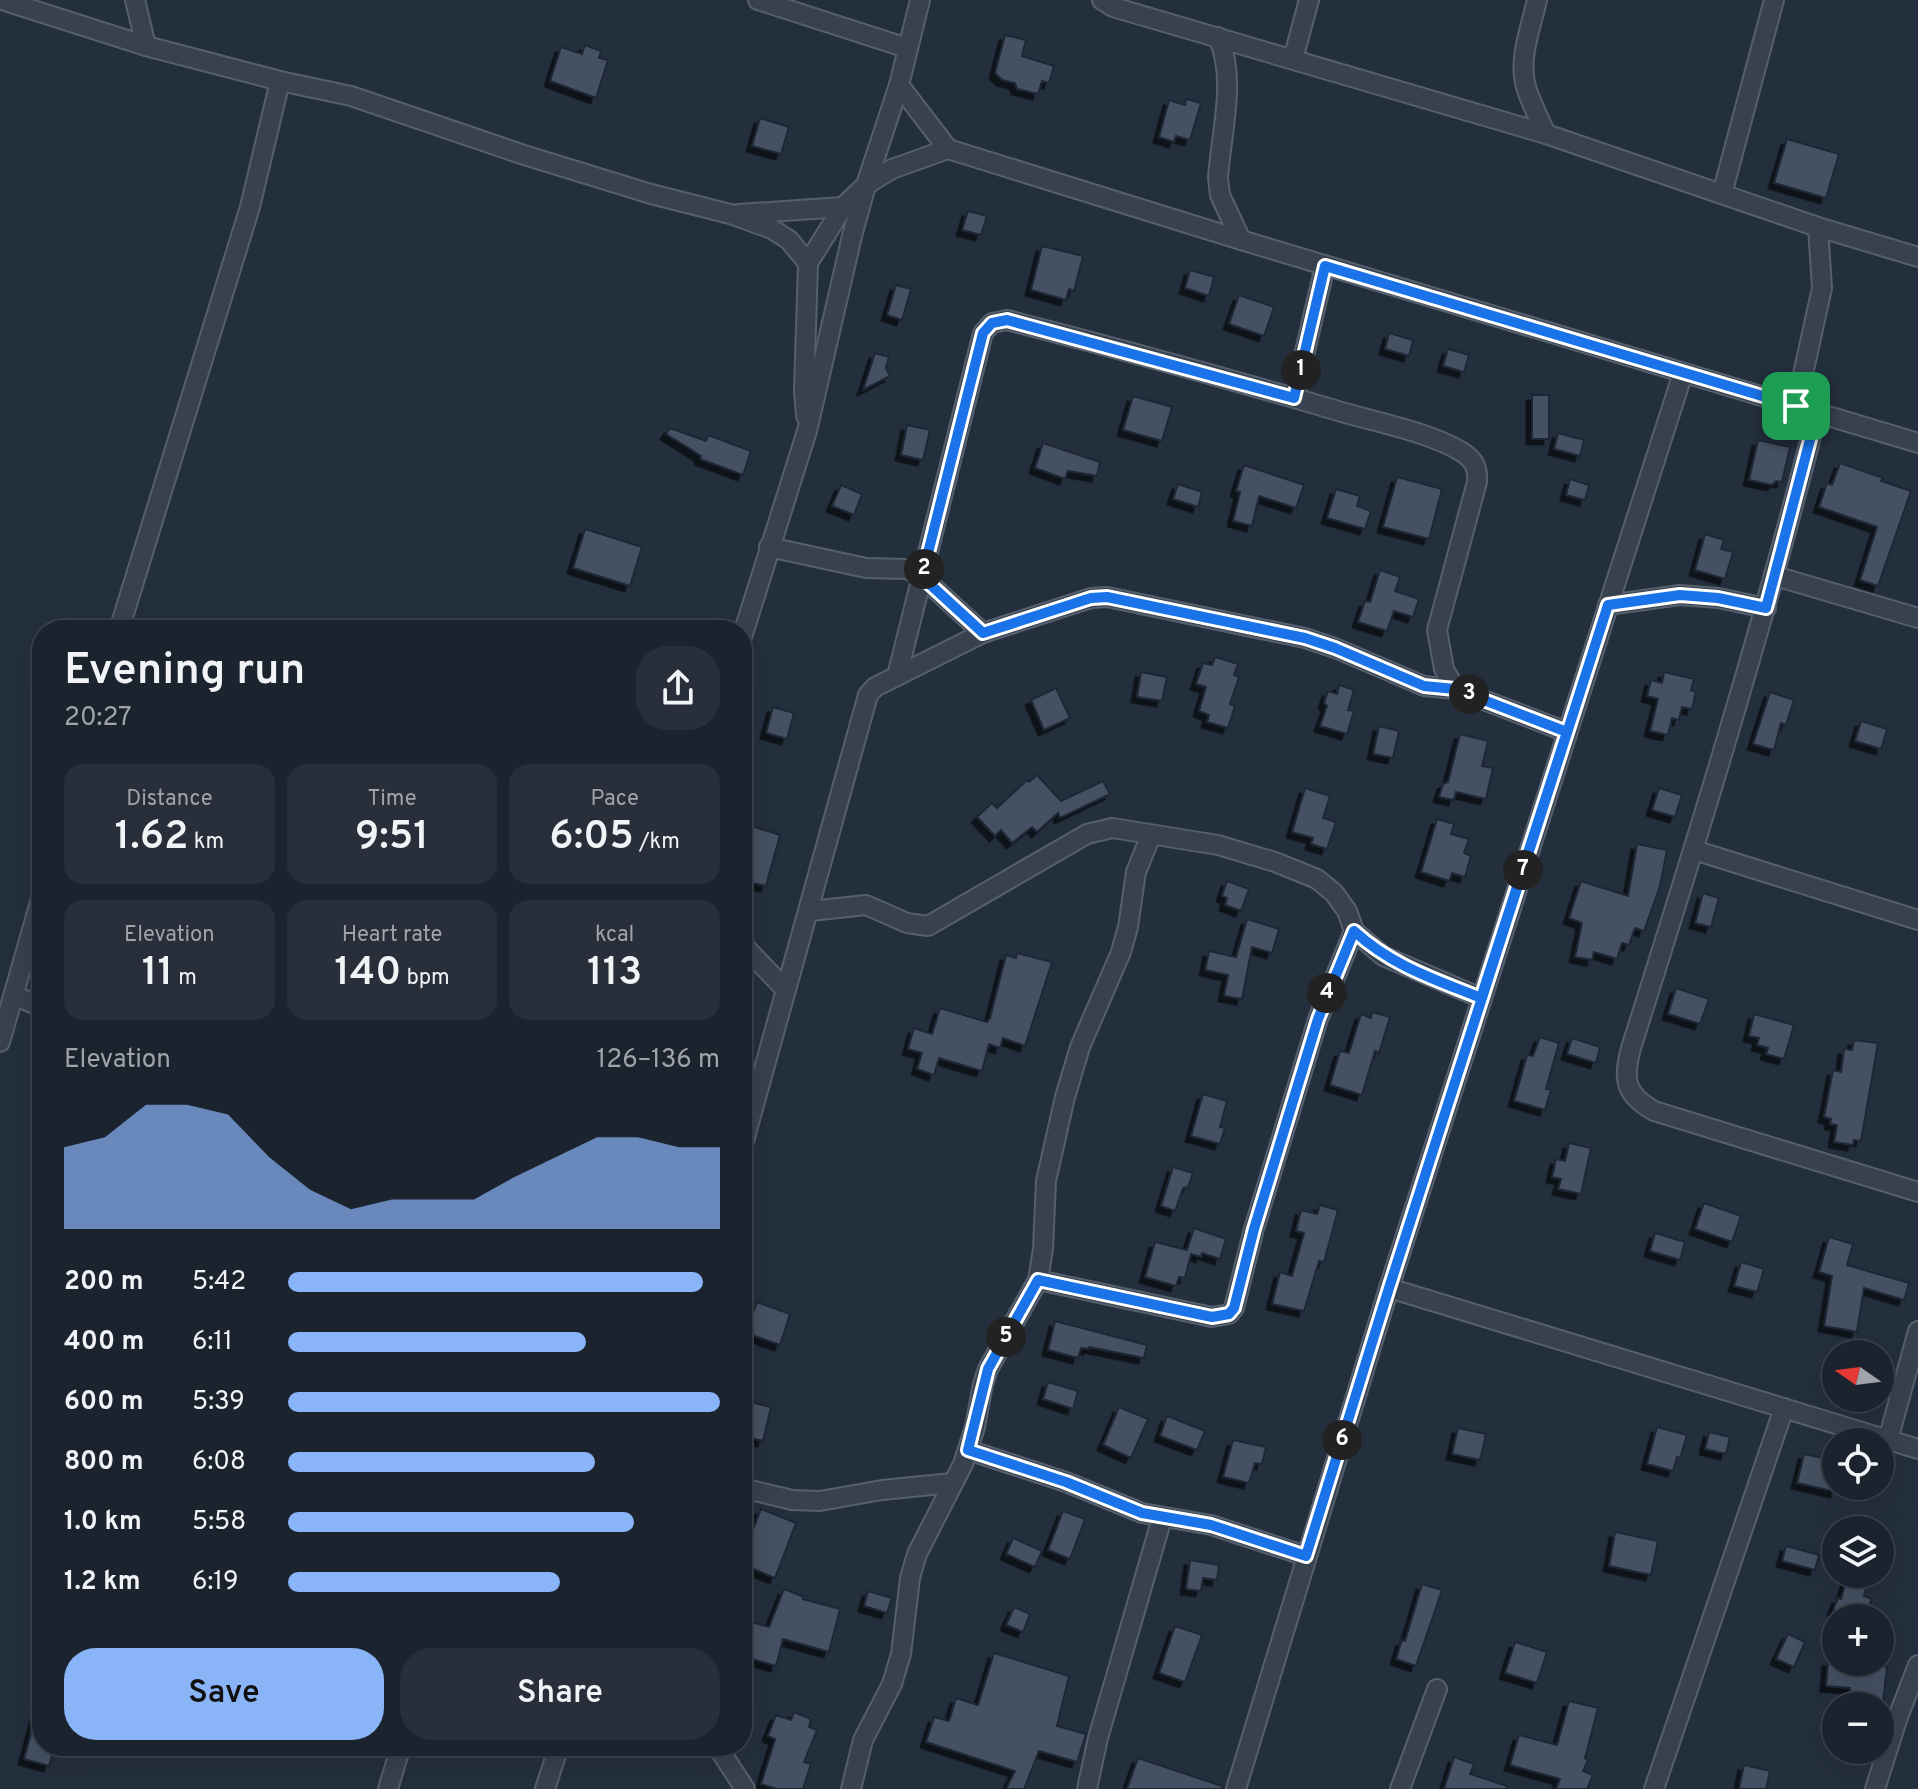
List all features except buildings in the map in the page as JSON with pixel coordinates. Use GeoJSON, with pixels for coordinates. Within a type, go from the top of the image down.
{"type":"FeatureCollection","features":[{"type":"Feature","properties":{"kind":"street"},"geometry":{"type":"LineString","coordinates":[[2,0],[146,46],[351,96],[535,159],[730,214],[781,234],[802,253],[808,263]]}},
{"type":"Feature","properties":{"kind":"street"},"geometry":{"type":"LineString","coordinates":[[135,0],[146,46]]}},
{"type":"Feature","properties":{"kind":"street"},"geometry":{"type":"LineString","coordinates":[[758,0],[779,3],[907,48]]}},
{"type":"Feature","properties":{"kind":"street"},"geometry":{"type":"LineString","coordinates":[[747,620],[807,431],[866,185],[899,85],[920,0]]}},
{"type":"Feature","properties":{"kind":"street"},"geometry":{"type":"LineString","coordinates":[[1102,0],[1113,7],[1546,134],[1818,227],[1918,257]]}},
{"type":"Feature","properties":{"kind":"street"},"geometry":{"type":"LineString","coordinates":[[1293,59],[1309,0]]}},
{"type":"Feature","properties":{"kind":"street"},"geometry":{"type":"LineString","coordinates":[[1537,0],[1524,72],[1526,87],[1546,134]]}},
{"type":"Feature","properties":{"kind":"street"},"geometry":{"type":"LineString","coordinates":[[1722,194],[1774,0]]}},
{"type":"Feature","properties":{"kind":"street"},"geometry":{"type":"LineString","coordinates":[[1218,37],[1225,51],[1228,71],[1218,178],[1220,195],[1241,240]]}},
{"type":"Feature","properties":{"kind":"street"},"geometry":{"type":"LineString","coordinates":[[122,620],[250,207],[280,81]]}},
{"type":"Feature","properties":{"kind":"street"},"geometry":{"type":"LineString","coordinates":[[899,85],[948,149],[1325,266],[1918,443]]}},
{"type":"Feature","properties":{"kind":"street"},"geometry":{"type":"LineString","coordinates":[[807,431],[804,390],[808,263],[843,207],[866,185],[892,169],[948,149]]}},
{"type":"Feature","properties":{"kind":"street"},"geometry":{"type":"LineString","coordinates":[[730,214],[843,207]]}},
{"type":"Feature","properties":{"kind":"street"},"geometry":{"type":"LineString","coordinates":[[1796,406],[1822,288],[1818,227]]}},
{"type":"Feature","properties":{"kind":"street"},"geometry":{"type":"LineString","coordinates":[[1294,398],[1325,266]]}},
{"type":"Feature","properties":{"kind":"street"},"geometry":{"type":"LineString","coordinates":[[897,676],[983,333],[992,323],[1007,320],[1294,398],[1434,440],[1464,453],[1478,470],[1477,482],[1437,630],[1444,669],[1455,689]]}},
{"type":"Feature","properties":{"kind":"street"},"geometry":{"type":"LineString","coordinates":[[1236,1789],[1389,1288],[1683,373]]}},
{"type":"Feature","properties":{"kind":"street"},"geometry":{"type":"LineString","coordinates":[[1817,413],[1766,608],[1631,1048],[1626,1066],[1628,1089],[1644,1106],[1654,1111],[1918,1192]]}},
{"type":"Feature","properties":{"kind":"street"},"geometry":{"type":"LineString","coordinates":[[769,547],[866,568],[907,569],[922,577],[983,633]]}},
{"type":"Feature","properties":{"kind":"street"},"geometry":{"type":"LineString","coordinates":[[1775,576],[1918,618]]}},
{"type":"Feature","properties":{"kind":"street"},"geometry":{"type":"LineString","coordinates":[[1608,605],[1680,595],[1718,598],[1766,608]]}},
{"type":"Feature","properties":{"kind":"street"},"geometry":{"type":"LineString","coordinates":[[752,1112],[868,695],[875,687],[983,633],[1091,598],[1107,597],[1305,638],[1424,686],[1455,689],[1567,732]]}},
{"type":"Feature","properties":{"kind":"street"},"geometry":{"type":"LineString","coordinates":[[810,911],[866,905],[907,923],[928,926],[1087,834],[1112,828],[1218,845],[1275,862],[1317,879],[1334,893],[1347,911],[1354,931],[1383,956],[1481,998]]}},
{"type":"Feature","properties":{"kind":"street"},"geometry":{"type":"LineString","coordinates":[[851,1789],[863,1740],[892,1684],[901,1654],[910,1578],[917,1554],[968,1450],[988,1369],[1038,1280],[1043,1249],[1046,1181],[1065,1097],[1080,1047],[1121,952],[1128,927],[1133,882],[1151,835]]}},
{"type":"Feature","properties":{"kind":"street"},"geometry":{"type":"LineString","coordinates":[[1694,850],[1918,920]]}},
{"type":"Feature","properties":{"kind":"street"},"geometry":{"type":"LineString","coordinates":[[1038,1280],[1212,1317],[1229,1314],[1234,1308],[1254,1229],[1318,1019],[1354,931]]}},
{"type":"Feature","properties":{"kind":"street"},"geometry":{"type":"LineString","coordinates":[[0,1042],[32,932]]}},
{"type":"Feature","properties":{"kind":"street"},"geometry":{"type":"LineString","coordinates":[[752,954],[786,990]]}},
{"type":"Feature","properties":{"kind":"street"},"geometry":{"type":"LineString","coordinates":[[15,996],[32,1003]]}},
{"type":"Feature","properties":{"kind":"street"},"geometry":{"type":"LineString","coordinates":[[1389,1288],[1849,1428]]}},
{"type":"Feature","properties":{"kind":"street"},"geometry":{"type":"LineString","coordinates":[[1891,1428],[1918,1331]]}},
{"type":"Feature","properties":{"kind":"street"},"geometry":{"type":"LineString","coordinates":[[1654,1789],[1784,1408]]}},
{"type":"Feature","properties":{"kind":"street"},"geometry":{"type":"LineString","coordinates":[[1894,1442],[1918,1449]]}},
{"type":"Feature","properties":{"kind":"street"},"geometry":{"type":"LineString","coordinates":[[968,1450],[1066,1482],[1142,1513],[1211,1525],[1306,1556]]}},
{"type":"Feature","properties":{"kind":"street"},"geometry":{"type":"LineString","coordinates":[[752,1490],[792,1500],[820,1501],[882,1490],[952,1483]]}},
{"type":"Feature","properties":{"kind":"street"},"geometry":{"type":"LineString","coordinates":[[1087,1789],[1098,1738],[1162,1518]]}},
{"type":"Feature","properties":{"kind":"street"},"geometry":{"type":"LineString","coordinates":[[1875,1789],[1918,1665]]}},
{"type":"Feature","properties":{"kind":"street"},"geometry":{"type":"LineString","coordinates":[[1400,1789],[1437,1689]]}},
{"type":"Feature","properties":{"kind":"street"},"geometry":{"type":"LineString","coordinates":[[388,1789],[398,1756]]}},
{"type":"Feature","properties":{"kind":"street"},"geometry":{"type":"LineString","coordinates":[[545,1789],[556,1756]]}},
{"type":"Feature","properties":{"kind":"street"},"geometry":{"type":"LineString","coordinates":[[724,1756],[745,1789]]}},
{"type":"Feature","properties":{"kind":"route"},"geometry":{"type":"LineString","coordinates":[[1325,266],[1796,406],[1817,413],[1766,608],[1718,598],[1680,595],[1655,596],[1608,605],[1306,1556],[1211,1525],[1142,1513],[1066,1482],[968,1450],[988,1369],[1038,1280],[1212,1317],[1229,1314],[1234,1308],[1254,1229],[1318,1019],[1354,931],[1383,956],[1481,998],[1567,732],[1455,689],[1424,686],[1305,638],[1107,597],[1091,598],[983,633],[922,577],[983,333],[992,323],[1007,320],[1294,398],[1325,266]]}}]}
